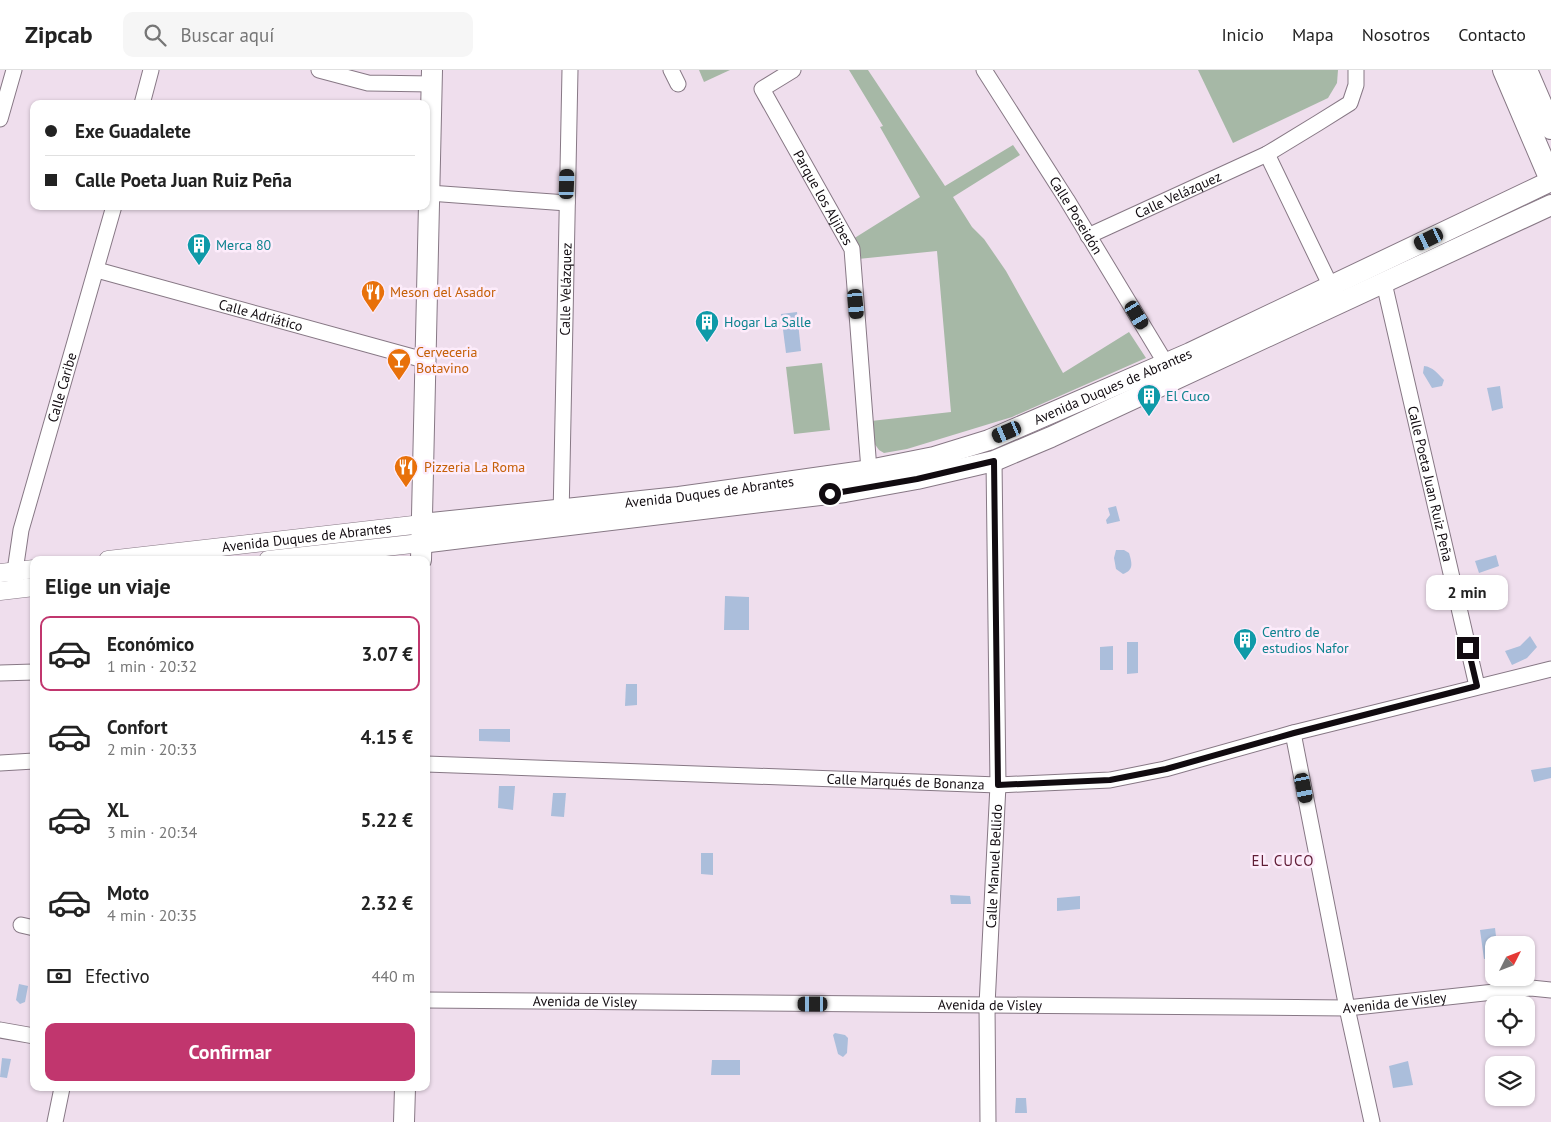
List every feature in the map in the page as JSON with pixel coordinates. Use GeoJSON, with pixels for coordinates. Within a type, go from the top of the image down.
{"type":"FeatureCollection","features":[{"type":"Feature","properties":{"kind":"main road"},"geometry":{"type":"LineString","coordinates":[[1504,70],[1551,180]]}},
{"type":"Feature","properties":{"kind":"main road"},"geometry":{"type":"LineString","coordinates":[[1526,70],[1551,128]]}},
{"type":"Feature","properties":{"kind":"main road"},"geometry":{"type":"LineString","coordinates":[[430,154],[432,77]]}},
{"type":"Feature","properties":{"kind":"main road","name":"Avenida Duques de Abrantes"},"geometry":{"type":"LineString","coordinates":[[798,489],[845,492],[917,479],[994,461],[1171,371],[1330,286],[1551,180]]}},
{"type":"Feature","properties":{"kind":"main road","name":"Avenida Duques de Abrantes"},"geometry":{"type":"LineString","coordinates":[[421,542],[561,516],[798,489],[934,456],[989,440],[1081,402],[1171,371],[1339,304],[1551,205]]}},
{"type":"Feature","properties":{"kind":"main road"},"geometry":{"type":"LineString","coordinates":[[421,542],[428,210]]}},
{"type":"Feature","properties":{"kind":"main road"},"geometry":{"type":"LineString","coordinates":[[404,1122],[405,1091]]}},
{"type":"Feature","properties":{"kind":"street"},"geometry":{"type":"LineString","coordinates":[[0,119],[14,70]]}},
{"type":"Feature","properties":{"kind":"street"},"geometry":{"type":"LineString","coordinates":[[143,100],[151,70]]}},
{"type":"Feature","properties":{"kind":"street"},"geometry":{"type":"LineString","coordinates":[[319,70],[368,83],[386,83],[432,77]]}},
{"type":"Feature","properties":{"kind":"street","name":"Calle Velázquez"},"geometry":{"type":"LineString","coordinates":[[561,516],[570,70]]}},
{"type":"Feature","properties":{"kind":"street"},"geometry":{"type":"LineString","coordinates":[[671,70],[678,84]]}},
{"type":"Feature","properties":{"kind":"street","name":"Parque los Aljibes"},"geometry":{"type":"LineString","coordinates":[[793,70],[762,89],[852,249],[870,470]]}},
{"type":"Feature","properties":{"kind":"street","name":"Calle Poseidón"},"geometry":{"type":"LineString","coordinates":[[984,70],[1171,371]]}},
{"type":"Feature","properties":{"kind":"street","name":"Calle Velázquez"},"geometry":{"type":"LineString","coordinates":[[1088,236],[1267,154],[1350,102],[1356,85],[1356,70]]}},
{"type":"Feature","properties":{"kind":"street"},"geometry":{"type":"LineString","coordinates":[[1267,154],[1339,304]]}},
{"type":"Feature","properties":{"kind":"street"},"geometry":{"type":"LineString","coordinates":[[430,193],[567,203]]}},
{"type":"Feature","properties":{"kind":"street","name":"Calle Caribe"},"geometry":{"type":"LineString","coordinates":[[17,589],[8,572],[113,210]]}},
{"type":"Feature","properties":{"kind":"street","name":"Calle Adriático"},"geometry":{"type":"LineString","coordinates":[[97,270],[424,360]]}},
{"type":"Feature","properties":{"kind":"street","name":"Calle Poeta Juan Ruiz Peña"},"geometry":{"type":"LineString","coordinates":[[1384,283],[1477,686]]}},
{"type":"Feature","properties":{"kind":"street","name":"Calle Manuel Bellido"},"geometry":{"type":"LineString","coordinates":[[988,1122],[987,1005],[998,785],[994,461]]}},
{"type":"Feature","properties":{"kind":"street","name":"Avenida Duques de Abrantes"},"geometry":{"type":"LineString","coordinates":[[172,556],[421,542]]}},
{"type":"Feature","properties":{"kind":"street","name":"Avenida Duques de Abrantes"},"geometry":{"type":"LineString","coordinates":[[302,556],[421,542]]}},
{"type":"Feature","properties":{"kind":"street"},"geometry":{"type":"LineString","coordinates":[[8,572],[30,569]]}},
{"type":"Feature","properties":{"kind":"street","name":"Calle Marqués de Bonanza"},"geometry":{"type":"LineString","coordinates":[[430,764],[998,785],[1110,780],[1166,769],[1294,733],[1551,669]]}},
{"type":"Feature","properties":{"kind":"street"},"geometry":{"type":"LineString","coordinates":[[0,673],[30,672]]}},
{"type":"Feature","properties":{"kind":"street"},"geometry":{"type":"LineString","coordinates":[[1294,733],[1347,1008],[1372,1122]]}},
{"type":"Feature","properties":{"kind":"street"},"geometry":{"type":"LineString","coordinates":[[0,763],[30,761]]}},
{"type":"Feature","properties":{"kind":"street","name":"Avenida de Visley"},"geometry":{"type":"LineString","coordinates":[[430,1000],[1347,1008],[1531,988],[1551,990]]}},
{"type":"Feature","properties":{"kind":"street"},"geometry":{"type":"LineString","coordinates":[[0,1030],[30,1035]]}},
{"type":"Feature","properties":{"kind":"street"},"geometry":{"type":"LineString","coordinates":[[55,1122],[61,1091]]}},
{"type":"Feature","properties":{"kind":"green space"},"geometry":{"type":"Polygon","coordinates":[[[699,70],[730,70],[704,82],[699,70]]]}},
{"type":"Feature","properties":{"kind":"green space"},"geometry":{"type":"Polygon","coordinates":[[[849,70],[868,70],[945,186],[1013,145],[1020,155],[953,197],[972,227],[984,239],[1006,271],[1063,373],[1129,332],[1146,358],[1012,417],[907,449],[884,453],[879,450],[874,443],[871,421],[951,412],[937,251],[858,259],[853,239],[920,197],[880,127],[883,126],[849,70]]]}},
{"type":"Feature","properties":{"kind":"green space"},"geometry":{"type":"Polygon","coordinates":[[[1198,70],[1338,70],[1337,83],[1328,98],[1233,143],[1198,70]]]}},
{"type":"Feature","properties":{"kind":"green space"},"geometry":{"type":"Polygon","coordinates":[[[822,363],[830,430],[794,434],[786,367],[822,363]]]}},
{"type":"Feature","properties":{"kind":"water"},"geometry":{"type":"Polygon","coordinates":[[[797,312],[801,351],[786,353],[781,314],[797,312]]]}},
{"type":"Feature","properties":{"kind":"water"},"geometry":{"type":"Polygon","coordinates":[[[1424,366],[1432,369],[1444,380],[1442,386],[1432,388],[1423,373],[1424,366]]]}},
{"type":"Feature","properties":{"kind":"water"},"geometry":{"type":"Polygon","coordinates":[[[1500,386],[1503,408],[1492,411],[1487,388],[1500,386]]]}},
{"type":"Feature","properties":{"kind":"water"},"geometry":{"type":"Polygon","coordinates":[[[1116,506],[1120,521],[1107,524],[1106,520],[1110,515],[1108,508],[1116,506]]]}},
{"type":"Feature","properties":{"kind":"water"},"geometry":{"type":"Polygon","coordinates":[[[1116,550],[1124,550],[1129,553],[1131,568],[1123,574],[1116,569],[1114,558],[1116,550]]]}},
{"type":"Feature","properties":{"kind":"water"},"geometry":{"type":"Polygon","coordinates":[[[1496,555],[1499,566],[1479,573],[1475,561],[1496,555]]]}},
{"type":"Feature","properties":{"kind":"water"},"geometry":{"type":"Polygon","coordinates":[[[725,596],[749,597],[749,630],[724,630],[725,596]]]}},
{"type":"Feature","properties":{"kind":"water"},"geometry":{"type":"Polygon","coordinates":[[[1530,636],[1537,647],[1527,658],[1512,665],[1505,651],[1520,646],[1530,636]]]}},
{"type":"Feature","properties":{"kind":"water"},"geometry":{"type":"Polygon","coordinates":[[[1127,642],[1138,642],[1138,673],[1127,674],[1127,642]]]}},
{"type":"Feature","properties":{"kind":"water"},"geometry":{"type":"Polygon","coordinates":[[[1113,646],[1113,670],[1100,670],[1100,647],[1113,646]]]}},
{"type":"Feature","properties":{"kind":"water"},"geometry":{"type":"Polygon","coordinates":[[[626,684],[637,684],[637,705],[625,706],[626,684]]]}},
{"type":"Feature","properties":{"kind":"water"},"geometry":{"type":"Polygon","coordinates":[[[479,729],[510,729],[510,742],[479,741],[479,729]]]}},
{"type":"Feature","properties":{"kind":"water"},"geometry":{"type":"Polygon","coordinates":[[[1551,767],[1551,778],[1534,782],[1531,770],[1551,767]]]}},
{"type":"Feature","properties":{"kind":"water"},"geometry":{"type":"Polygon","coordinates":[[[499,786],[515,786],[513,810],[498,808],[499,786]]]}},
{"type":"Feature","properties":{"kind":"water"},"geometry":{"type":"Polygon","coordinates":[[[553,793],[566,793],[564,817],[551,816],[553,793]]]}},
{"type":"Feature","properties":{"kind":"water"},"geometry":{"type":"Polygon","coordinates":[[[701,853],[713,853],[713,875],[701,874],[701,853]]]}},
{"type":"Feature","properties":{"kind":"water"},"geometry":{"type":"Polygon","coordinates":[[[950,895],[970,896],[971,904],[951,904],[950,895]]]}},
{"type":"Feature","properties":{"kind":"water"},"geometry":{"type":"Polygon","coordinates":[[[1080,896],[1080,909],[1057,911],[1057,898],[1080,896]]]}},
{"type":"Feature","properties":{"kind":"water"},"geometry":{"type":"Polygon","coordinates":[[[1495,928],[1496,936],[1485,936],[1485,959],[1484,959],[1480,930],[1495,928]]]}},
{"type":"Feature","properties":{"kind":"water"},"geometry":{"type":"Polygon","coordinates":[[[19,984],[28,986],[25,1002],[20,1004],[16,1000],[19,984]]]}},
{"type":"Feature","properties":{"kind":"water"},"geometry":{"type":"Polygon","coordinates":[[[835,1033],[845,1035],[848,1038],[847,1053],[843,1057],[838,1054],[833,1035],[835,1033]]]}},
{"type":"Feature","properties":{"kind":"water"},"geometry":{"type":"Polygon","coordinates":[[[2,1058],[11,1059],[7,1078],[0,1077],[2,1058]]]}},
{"type":"Feature","properties":{"kind":"water"},"geometry":{"type":"Polygon","coordinates":[[[712,1060],[740,1060],[740,1075],[711,1075],[712,1060]]]}},
{"type":"Feature","properties":{"kind":"water"},"geometry":{"type":"Polygon","coordinates":[[[1408,1061],[1413,1085],[1393,1088],[1389,1066],[1408,1061]]]}},
{"type":"Feature","properties":{"kind":"water"},"geometry":{"type":"Polygon","coordinates":[[[1016,1098],[1026,1098],[1027,1113],[1015,1113],[1016,1098]]]}},
{"type":"Feature","properties":{"kind":"place","name":"Merca 80"},"geometry":{"type":"Point","coordinates":[199,266]}},
{"type":"Feature","properties":{"kind":"place","name":"Meson del Asador"},"geometry":{"type":"Point","coordinates":[373,313]}},
{"type":"Feature","properties":{"kind":"place","name":"Hogar La Salle"},"geometry":{"type":"Point","coordinates":[707,343]}},
{"type":"Feature","properties":{"kind":"place","name":"Cerveceria Botavino"},"geometry":{"type":"Point","coordinates":[399,381]}},
{"type":"Feature","properties":{"kind":"place","name":"El Cuco"},"geometry":{"type":"Point","coordinates":[1149,417]}},
{"type":"Feature","properties":{"kind":"place","name":"Pizzeria La Roma"},"geometry":{"type":"Point","coordinates":[406,488]}},
{"type":"Feature","properties":{"kind":"place","name":"Centro de estudios Nafor"},"geometry":{"type":"Point","coordinates":[1245,661]}},
{"type":"Feature","properties":{"kind":"district","name":"EL CUCO"},"geometry":{"type":"Point","coordinates":[1283,861]}},
{"type":"Feature","properties":{"kind":"route"},"geometry":{"type":"LineString","coordinates":[[830,494],[917,479],[994,461],[998,785],[1110,780],[1166,769],[1294,733],[1477,686],[1468,648]]}}]}
